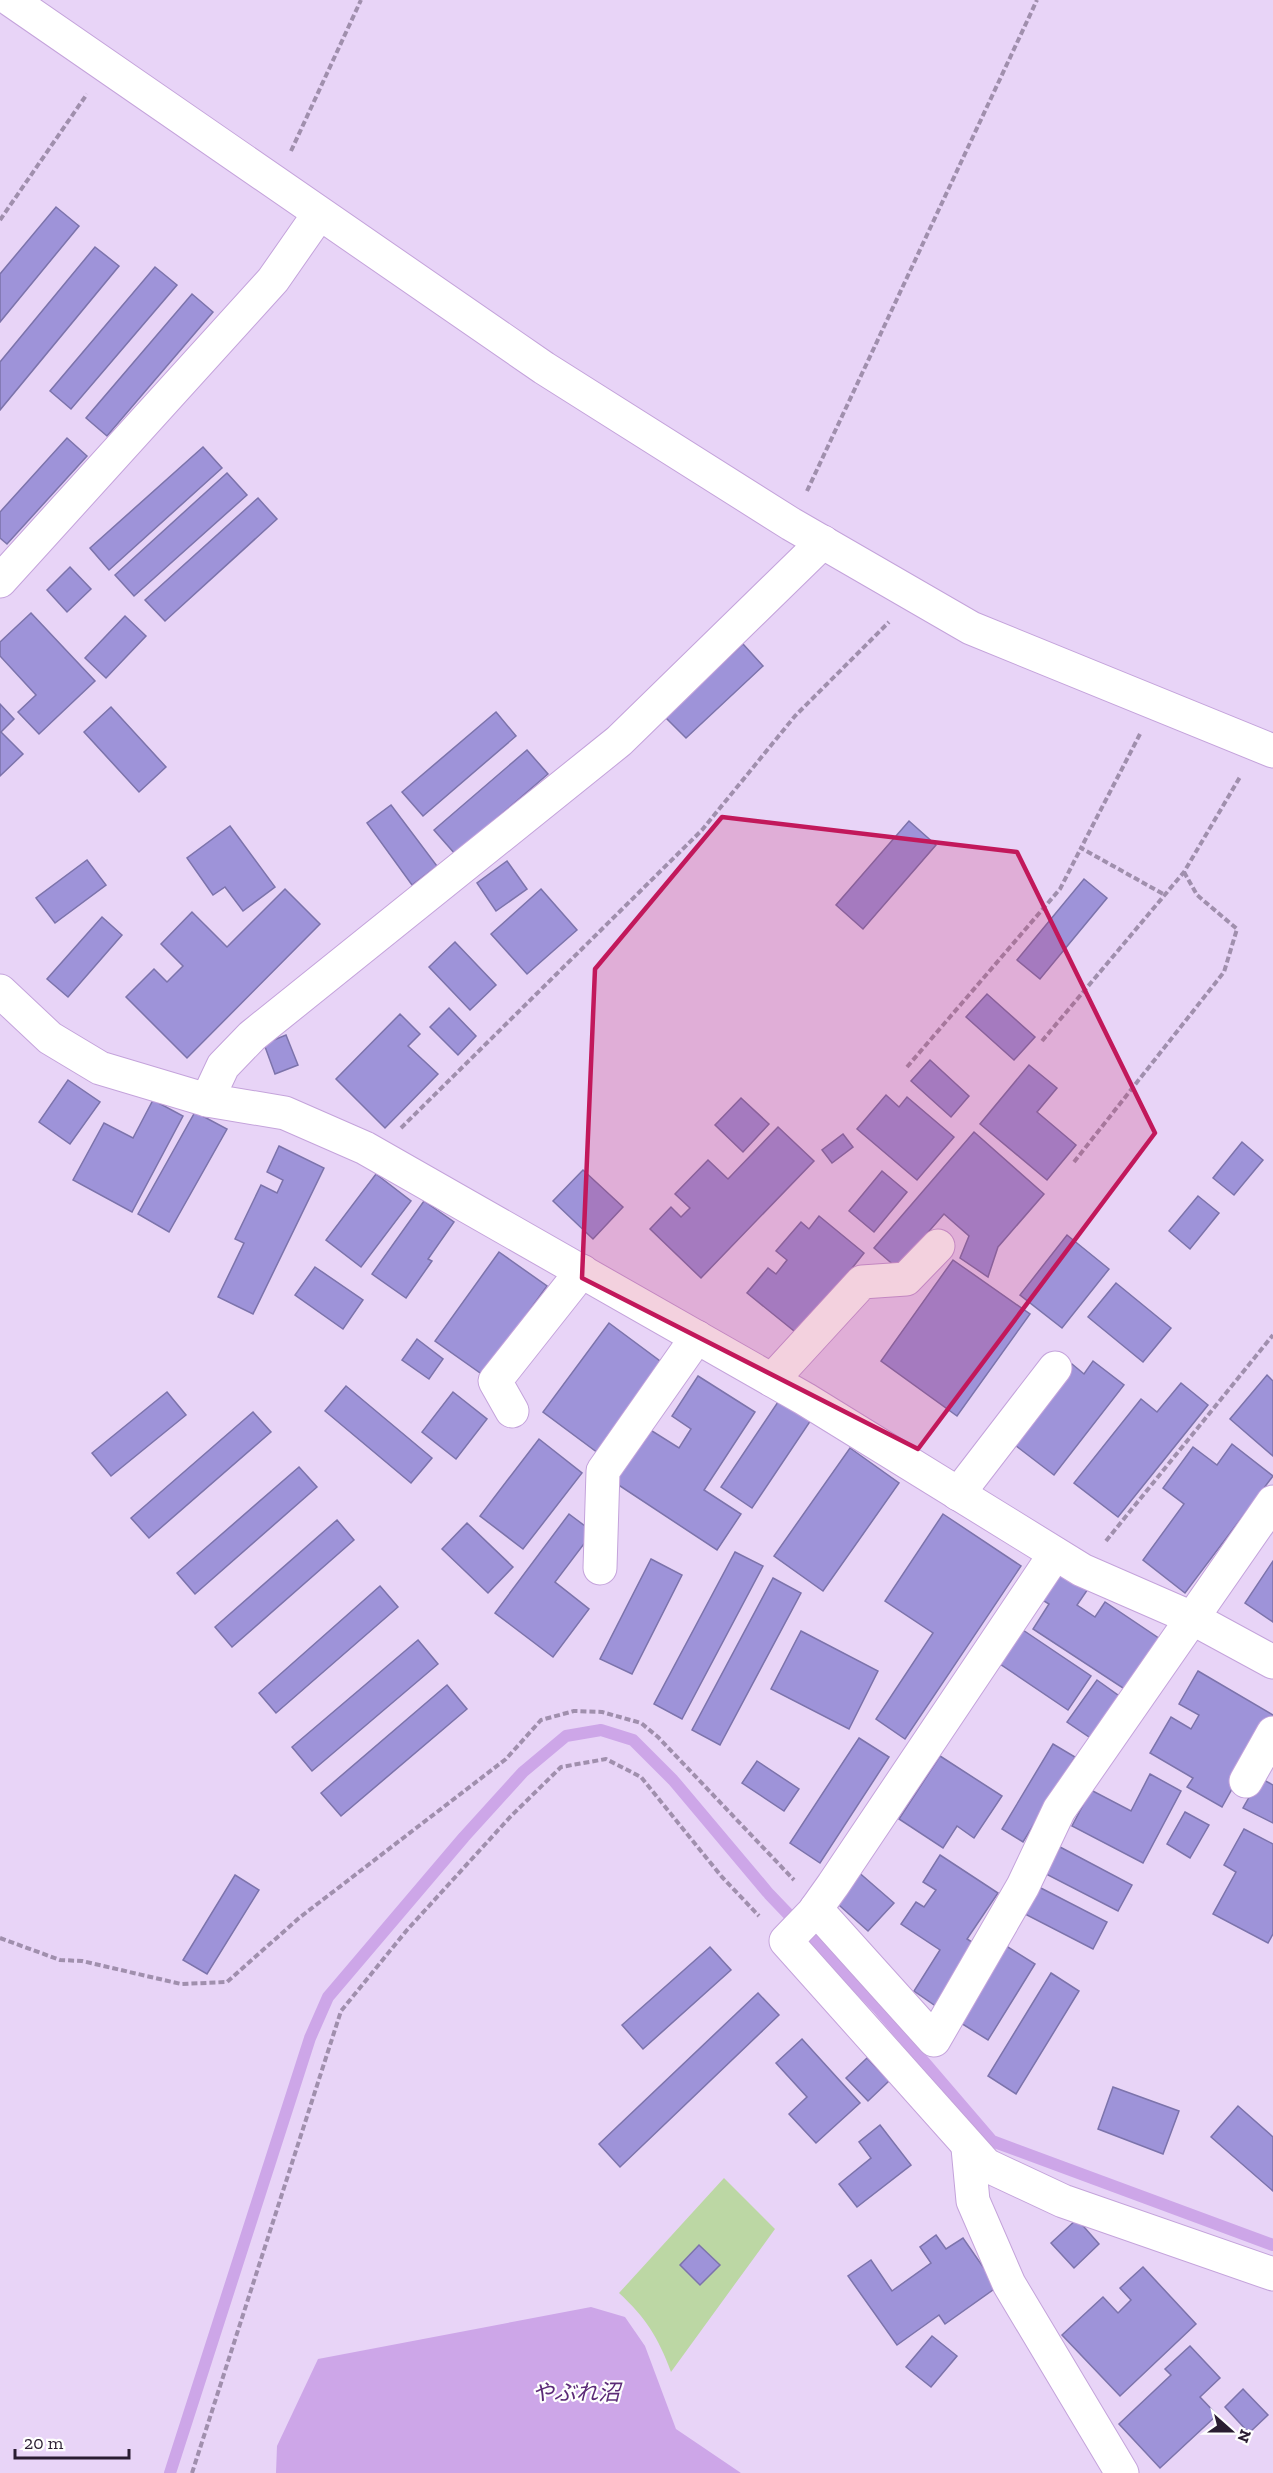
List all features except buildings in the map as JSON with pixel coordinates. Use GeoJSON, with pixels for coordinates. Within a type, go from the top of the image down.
{"type":"FeatureCollection","features":[{"type":"Feature","properties":{"kind":"street"},"geometry":{"type":"LineString","coordinates":[[11,0],[544,368],[791,524],[971,628],[1266,749]]}},
{"type":"Feature","properties":{"kind":"street"},"geometry":{"type":"LineString","coordinates":[[0,581],[273,280],[320,214]]}},
{"type":"Feature","properties":{"kind":"street"},"geometry":{"type":"LineString","coordinates":[[207,1100],[223,1066],[252,1036],[619,741],[823,542]]}},
{"type":"Feature","properties":{"kind":"street"},"geometry":{"type":"LineString","coordinates":[[0,991],[50,1038],[100,1068],[207,1100],[285,1113],[376,1154],[772,1380],[1069,1562],[1192,1618],[1273,1662]]}},
{"type":"Feature","properties":{"kind":"street"},"geometry":{"type":"LineString","coordinates":[[772,1380],[862,1282],[906,1279],[938,1246]]}},
{"type":"Feature","properties":{"kind":"street"},"geometry":{"type":"LineString","coordinates":[[512,1411],[495,1381],[582,1271]]}},
{"type":"Feature","properties":{"kind":"street"},"geometry":{"type":"LineString","coordinates":[[600,1568],[603,1471],[697,1337]]}},
{"type":"Feature","properties":{"kind":"street"},"geometry":{"type":"LineString","coordinates":[[958,1494],[1055,1368]]}},
{"type":"Feature","properties":{"kind":"street"},"geometry":{"type":"LineString","coordinates":[[805,1920],[934,2040],[1023,1886],[1059,1810],[1273,1502]]}},
{"type":"Feature","properties":{"kind":"street"},"geometry":{"type":"LineString","coordinates":[[805,1920],[1069,1562]]}},
{"type":"Feature","properties":{"kind":"street"},"geometry":{"type":"LineString","coordinates":[[1246,1781],[1273,1733]]}},
{"type":"Feature","properties":{"kind":"street"},"geometry":{"type":"LineString","coordinates":[[805,1920],[931,2101],[968,2148],[986,2165],[1063,2201],[1273,2274]]}},
{"type":"Feature","properties":{"kind":"street"},"geometry":{"type":"LineString","coordinates":[[968,2148],[973,2201],[1009,2284],[1122,2473]]}},
{"type":"Feature","properties":{"kind":"path"},"geometry":{"type":"LineString","coordinates":[[275,184],[361,0]]}},
{"type":"Feature","properties":{"kind":"path"},"geometry":{"type":"LineString","coordinates":[[791,524],[1037,0]]}},
{"type":"Feature","properties":{"kind":"path"},"geometry":{"type":"LineString","coordinates":[[0,220],[106,66]]}},
{"type":"Feature","properties":{"kind":"path"},"geometry":{"type":"LineString","coordinates":[[376,1154],[459,1068],[702,830],[795,716],[916,596]]}},
{"type":"Feature","properties":{"kind":"path"},"geometry":{"type":"LineString","coordinates":[[908,1067],[1060,889],[1155,704]]}},
{"type":"Feature","properties":{"kind":"path"},"geometry":{"type":"LineString","coordinates":[[1042,1041],[1184,872],[1266,749]]}},
{"type":"Feature","properties":{"kind":"path"},"geometry":{"type":"LineString","coordinates":[[1081,848],[1165,895]]}},
{"type":"Feature","properties":{"kind":"path"},"geometry":{"type":"LineString","coordinates":[[1074,1162],[1224,972],[1237,929],[1197,895],[1184,872]]}},
{"type":"Feature","properties":{"kind":"path"},"geometry":{"type":"LineString","coordinates":[[1069,1562],[1273,1335]]}},
{"type":"Feature","properties":{"kind":"path"},"geometry":{"type":"LineString","coordinates":[[0,1938],[60,1960],[82,1961],[181,1984],[227,1982],[299,1918],[506,1759],[541,1720],[574,1712],[602,1712],[641,1724],[658,1737],[805,1920]]}},
{"type":"Feature","properties":{"kind":"path"},"geometry":{"type":"LineString","coordinates":[[192,2473],[340,2011],[408,1930],[511,1816],[561,1767],[606,1760],[641,1777],[722,1877],[805,1920]]}},
{"type":"Feature","properties":{"kind":"highlighted area"},"geometry":{"type":"Polygon","coordinates":[[[722,817],[1017,852],[1155,1133],[918,1449],[582,1278],[595,969],[722,817]]]}},
{"type":"Feature","properties":{"kind":"green space"},"geometry":{"type":"Polygon","coordinates":[[[724,2178],[775,2229],[671,2372],[650,2329],[637,2311],[619,2293],[724,2178]]]}},
{"type":"Feature","properties":{"kind":"water","name":"やぶれ沼"},"geometry":{"type":"Polygon","coordinates":[[[591,2307],[625,2317],[645,2346],[676,2429],[741,2473],[276,2473],[277,2446],[318,2359],[591,2307]]]}},
{"type":"Feature","properties":{"kind":"waterway"},"geometry":{"type":"LineString","coordinates":[[170,2473],[310,2038],[328,1997],[464,1837],[523,1772],[566,1736],[601,1730],[633,1740],[673,1780],[769,1894],[878,2008],[992,2141],[1273,2245]]}}]}
